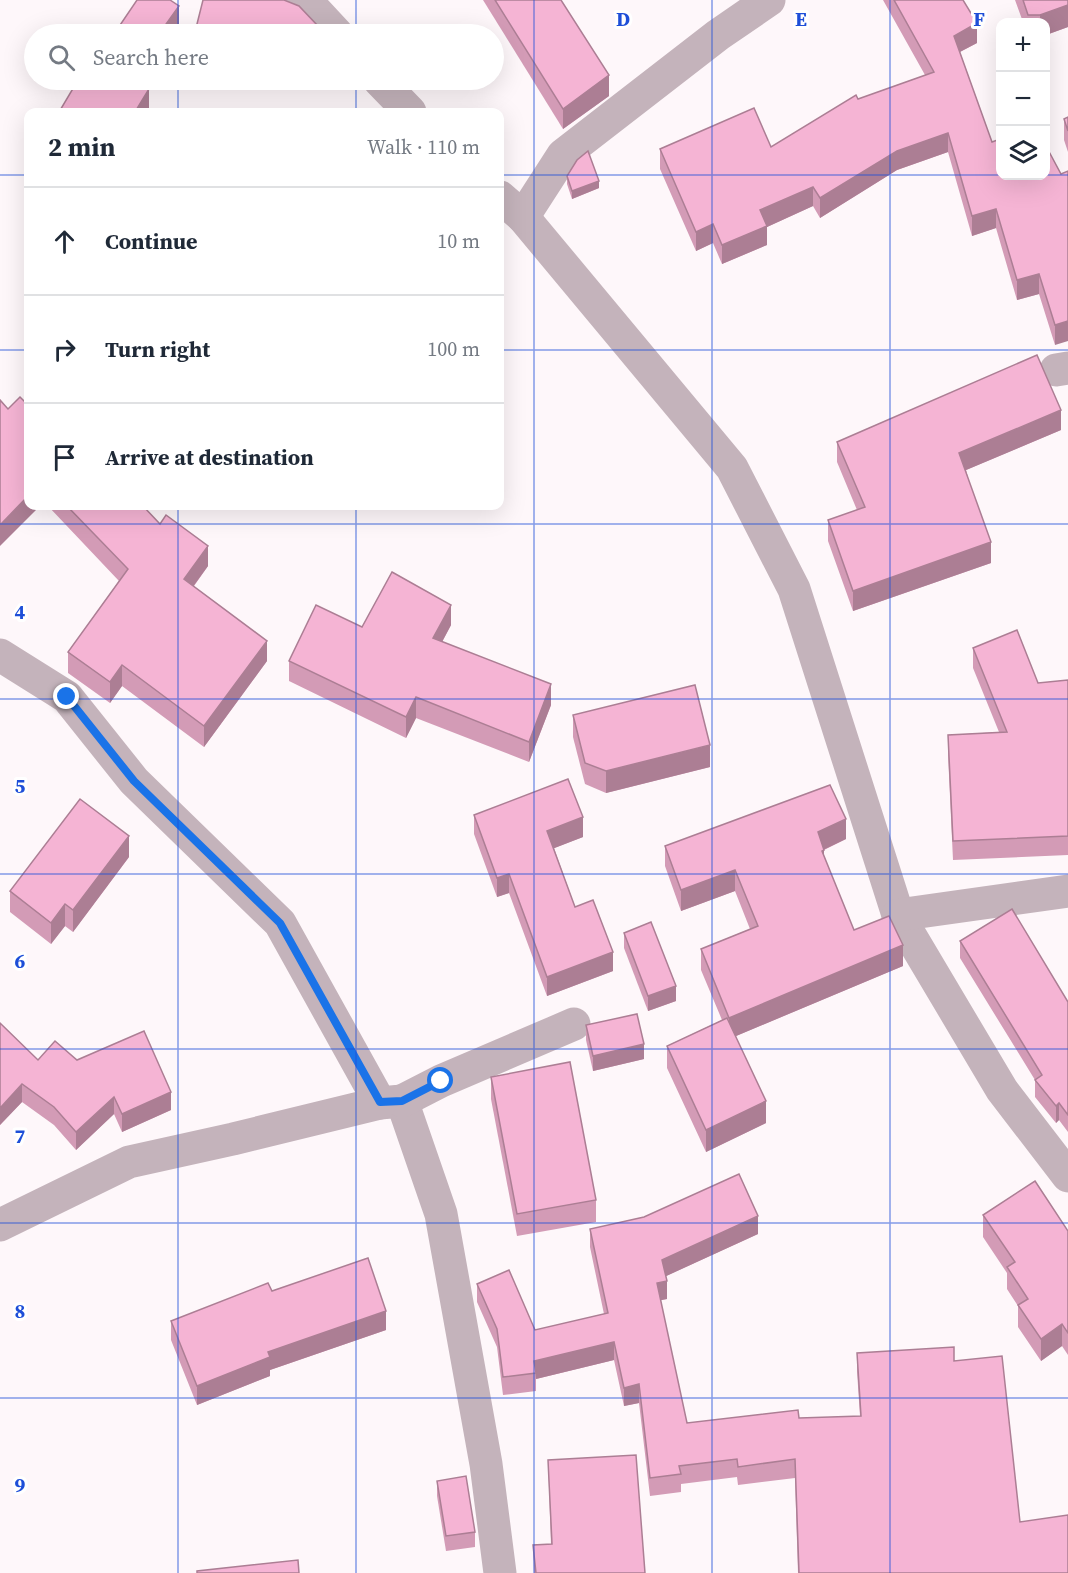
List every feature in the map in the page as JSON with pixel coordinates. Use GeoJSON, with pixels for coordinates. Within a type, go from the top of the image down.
{"type":"FeatureCollection","features":[{"type":"Feature","properties":{"kind":"street"},"geometry":{"type":"LineString","coordinates":[[300,0],[311,6],[328,24]]}},
{"type":"Feature","properties":{"kind":"street"},"geometry":{"type":"LineString","coordinates":[[769,0],[717,34],[563,154],[511,207],[732,468],[794,589],[898,915],[1002,1090],[1068,1176]]}},
{"type":"Feature","properties":{"kind":"street"},"geometry":{"type":"LineString","coordinates":[[389,90],[406,108]]}},
{"type":"Feature","properties":{"kind":"street"},"geometry":{"type":"LineString","coordinates":[[0,655],[67,697],[134,781],[280,923],[391,1102],[441,1214],[486,1464],[500,1573]]}},
{"type":"Feature","properties":{"kind":"street"},"geometry":{"type":"LineString","coordinates":[[898,915],[1068,891]]}},
{"type":"Feature","properties":{"kind":"street"},"geometry":{"type":"LineString","coordinates":[[0,1225],[129,1162],[391,1102],[574,1024]]}},
{"type":"Feature","properties":{"kind":"building"},"geometry":{"type":"Polygon","coordinates":[[[137,0],[170,0],[179,6],[166,24],[121,24],[137,0]]]}},
{"type":"Feature","properties":{"kind":"building"},"geometry":{"type":"Polygon","coordinates":[[[203,0],[284,0],[299,6],[316,24],[197,24],[203,0]]]}},
{"type":"Feature","properties":{"kind":"building"},"geometry":{"type":"Polygon","coordinates":[[[495,0],[561,0],[609,75],[563,109],[495,0]]]}},
{"type":"Feature","properties":{"kind":"building"},"geometry":{"type":"Polygon","coordinates":[[[894,0],[963,0],[977,23],[954,36],[992,142],[996,140],[996,180],[1050,180],[1050,153],[1061,174],[1068,171],[1068,321],[1055,325],[1039,274],[1017,280],[996,209],[972,216],[948,133],[897,151],[820,198],[813,187],[760,210],[767,226],[722,245],[713,224],[696,232],[660,149],[754,108],[771,147],[856,95],[858,99],[934,72],[894,0]]]}},
{"type":"Feature","properties":{"kind":"building"},"geometry":{"type":"Polygon","coordinates":[[[1023,0],[1068,0],[1068,5],[1040,15],[1028,15],[1023,0]]]}},
{"type":"Feature","properties":{"kind":"building"},"geometry":{"type":"Polygon","coordinates":[[[72,90],[148,90],[137,108],[61,108],[72,90]]]}},
{"type":"Feature","properties":{"kind":"building"},"geometry":{"type":"Polygon","coordinates":[[[1068,117],[1068,131],[1064,119],[1068,117]]]}},
{"type":"Feature","properties":{"kind":"building"},"geometry":{"type":"Polygon","coordinates":[[[588,151],[599,181],[572,191],[567,176],[577,160],[588,151]]]}},
{"type":"Feature","properties":{"kind":"building"},"geometry":{"type":"Polygon","coordinates":[[[1037,355],[1061,410],[959,453],[991,542],[853,591],[828,520],[865,507],[837,442],[1037,355]]]}},
{"type":"Feature","properties":{"kind":"building"},"geometry":{"type":"Polygon","coordinates":[[[20,397],[24,401],[24,500],[0,525],[0,400],[8,409],[20,397]]]}},
{"type":"Feature","properties":{"kind":"building"},"geometry":{"type":"Polygon","coordinates":[[[71,510],[147,510],[160,524],[166,515],[208,546],[184,579],[267,641],[204,726],[122,665],[110,682],[68,652],[128,569],[71,510]]]}},
{"type":"Feature","properties":{"kind":"building"},"geometry":{"type":"Polygon","coordinates":[[[392,572],[451,605],[433,638],[551,684],[529,742],[416,697],[406,717],[289,661],[316,605],[362,627],[392,572]]]}},
{"type":"Feature","properties":{"kind":"building"},"geometry":{"type":"Polygon","coordinates":[[[1017,630],[1038,683],[1068,680],[1068,836],[953,841],[948,735],[1007,732],[973,648],[1017,630]]]}},
{"type":"Feature","properties":{"kind":"building"},"geometry":{"type":"Polygon","coordinates":[[[695,685],[710,745],[606,771],[585,763],[573,715],[695,685]]]}},
{"type":"Feature","properties":{"kind":"building"},"geometry":{"type":"Polygon","coordinates":[[[568,779],[583,817],[547,831],[575,907],[593,900],[613,952],[547,977],[509,874],[497,878],[474,815],[568,779]]]}},
{"type":"Feature","properties":{"kind":"building"},"geometry":{"type":"Polygon","coordinates":[[[830,785],[846,819],[818,832],[824,850],[822,851],[854,930],[889,916],[903,945],[729,1018],[701,949],[758,926],[735,870],[681,890],[665,846],[830,785]]]}},
{"type":"Feature","properties":{"kind":"building"},"geometry":{"type":"Polygon","coordinates":[[[80,799],[129,836],[73,910],[65,904],[51,923],[10,891],[80,799]]]}},
{"type":"Feature","properties":{"kind":"building"},"geometry":{"type":"Polygon","coordinates":[[[1012,909],[1068,1002],[1068,1115],[1059,1103],[1056,1106],[1035,1080],[1042,1075],[960,941],[1012,909]]]}},
{"type":"Feature","properties":{"kind":"building"},"geometry":{"type":"Polygon","coordinates":[[[651,922],[676,986],[648,996],[624,933],[651,922]]]}},
{"type":"Feature","properties":{"kind":"building"},"geometry":{"type":"Polygon","coordinates":[[[637,1014],[644,1044],[593,1056],[586,1025],[637,1014]]]}},
{"type":"Feature","properties":{"kind":"building"},"geometry":{"type":"Polygon","coordinates":[[[727,1018],[766,1101],[706,1130],[667,1046],[727,1018]]]}},
{"type":"Feature","properties":{"kind":"building"},"geometry":{"type":"Polygon","coordinates":[[[0,1023],[38,1060],[55,1041],[77,1060],[144,1031],[171,1092],[122,1114],[114,1097],[76,1132],[54,1107],[22,1084],[0,1108],[0,1023]]]}},
{"type":"Feature","properties":{"kind":"building"},"geometry":{"type":"Polygon","coordinates":[[[570,1062],[596,1200],[517,1214],[491,1077],[570,1062]]]}},
{"type":"Feature","properties":{"kind":"building"},"geometry":{"type":"Polygon","coordinates":[[[739,1174],[758,1216],[662,1260],[667,1281],[657,1283],[687,1423],[798,1410],[799,1418],[861,1416],[857,1353],[954,1347],[954,1361],[1002,1356],[1020,1522],[1068,1515],[1068,1573],[799,1573],[795,1459],[738,1467],[737,1459],[679,1466],[681,1474],[650,1478],[639,1384],[624,1388],[614,1342],[534,1361],[536,1373],[503,1377],[497,1329],[477,1284],[509,1270],[535,1330],[608,1313],[590,1229],[644,1217],[739,1174]]]}},
{"type":"Feature","properties":{"kind":"building"},"geometry":{"type":"Polygon","coordinates":[[[1035,1181],[1068,1231],[1068,1333],[1062,1324],[1041,1339],[1018,1305],[1028,1299],[1007,1267],[1015,1262],[983,1215],[1035,1181]]]}},
{"type":"Feature","properties":{"kind":"building"},"geometry":{"type":"Polygon","coordinates":[[[368,1258],[386,1311],[268,1352],[270,1357],[197,1386],[171,1321],[268,1283],[272,1291],[368,1258]]]}},
{"type":"Feature","properties":{"kind":"building"},"geometry":{"type":"Polygon","coordinates":[[[636,1455],[645,1573],[536,1573],[533,1545],[552,1544],[548,1460],[636,1455]]]}},
{"type":"Feature","properties":{"kind":"building"},"geometry":{"type":"Polygon","coordinates":[[[466,1476],[475,1532],[446,1536],[437,1481],[466,1476]]]}},
{"type":"Feature","properties":{"kind":"building"},"geometry":{"type":"Polygon","coordinates":[[[298,1560],[299,1573],[197,1573],[197,1571],[298,1560]]]}},
{"type":"Feature","properties":{"kind":"route"},"geometry":{"type":"LineString","coordinates":[[67,697],[134,781],[280,923],[380,1102],[402,1101],[441,1081]]}}]}
